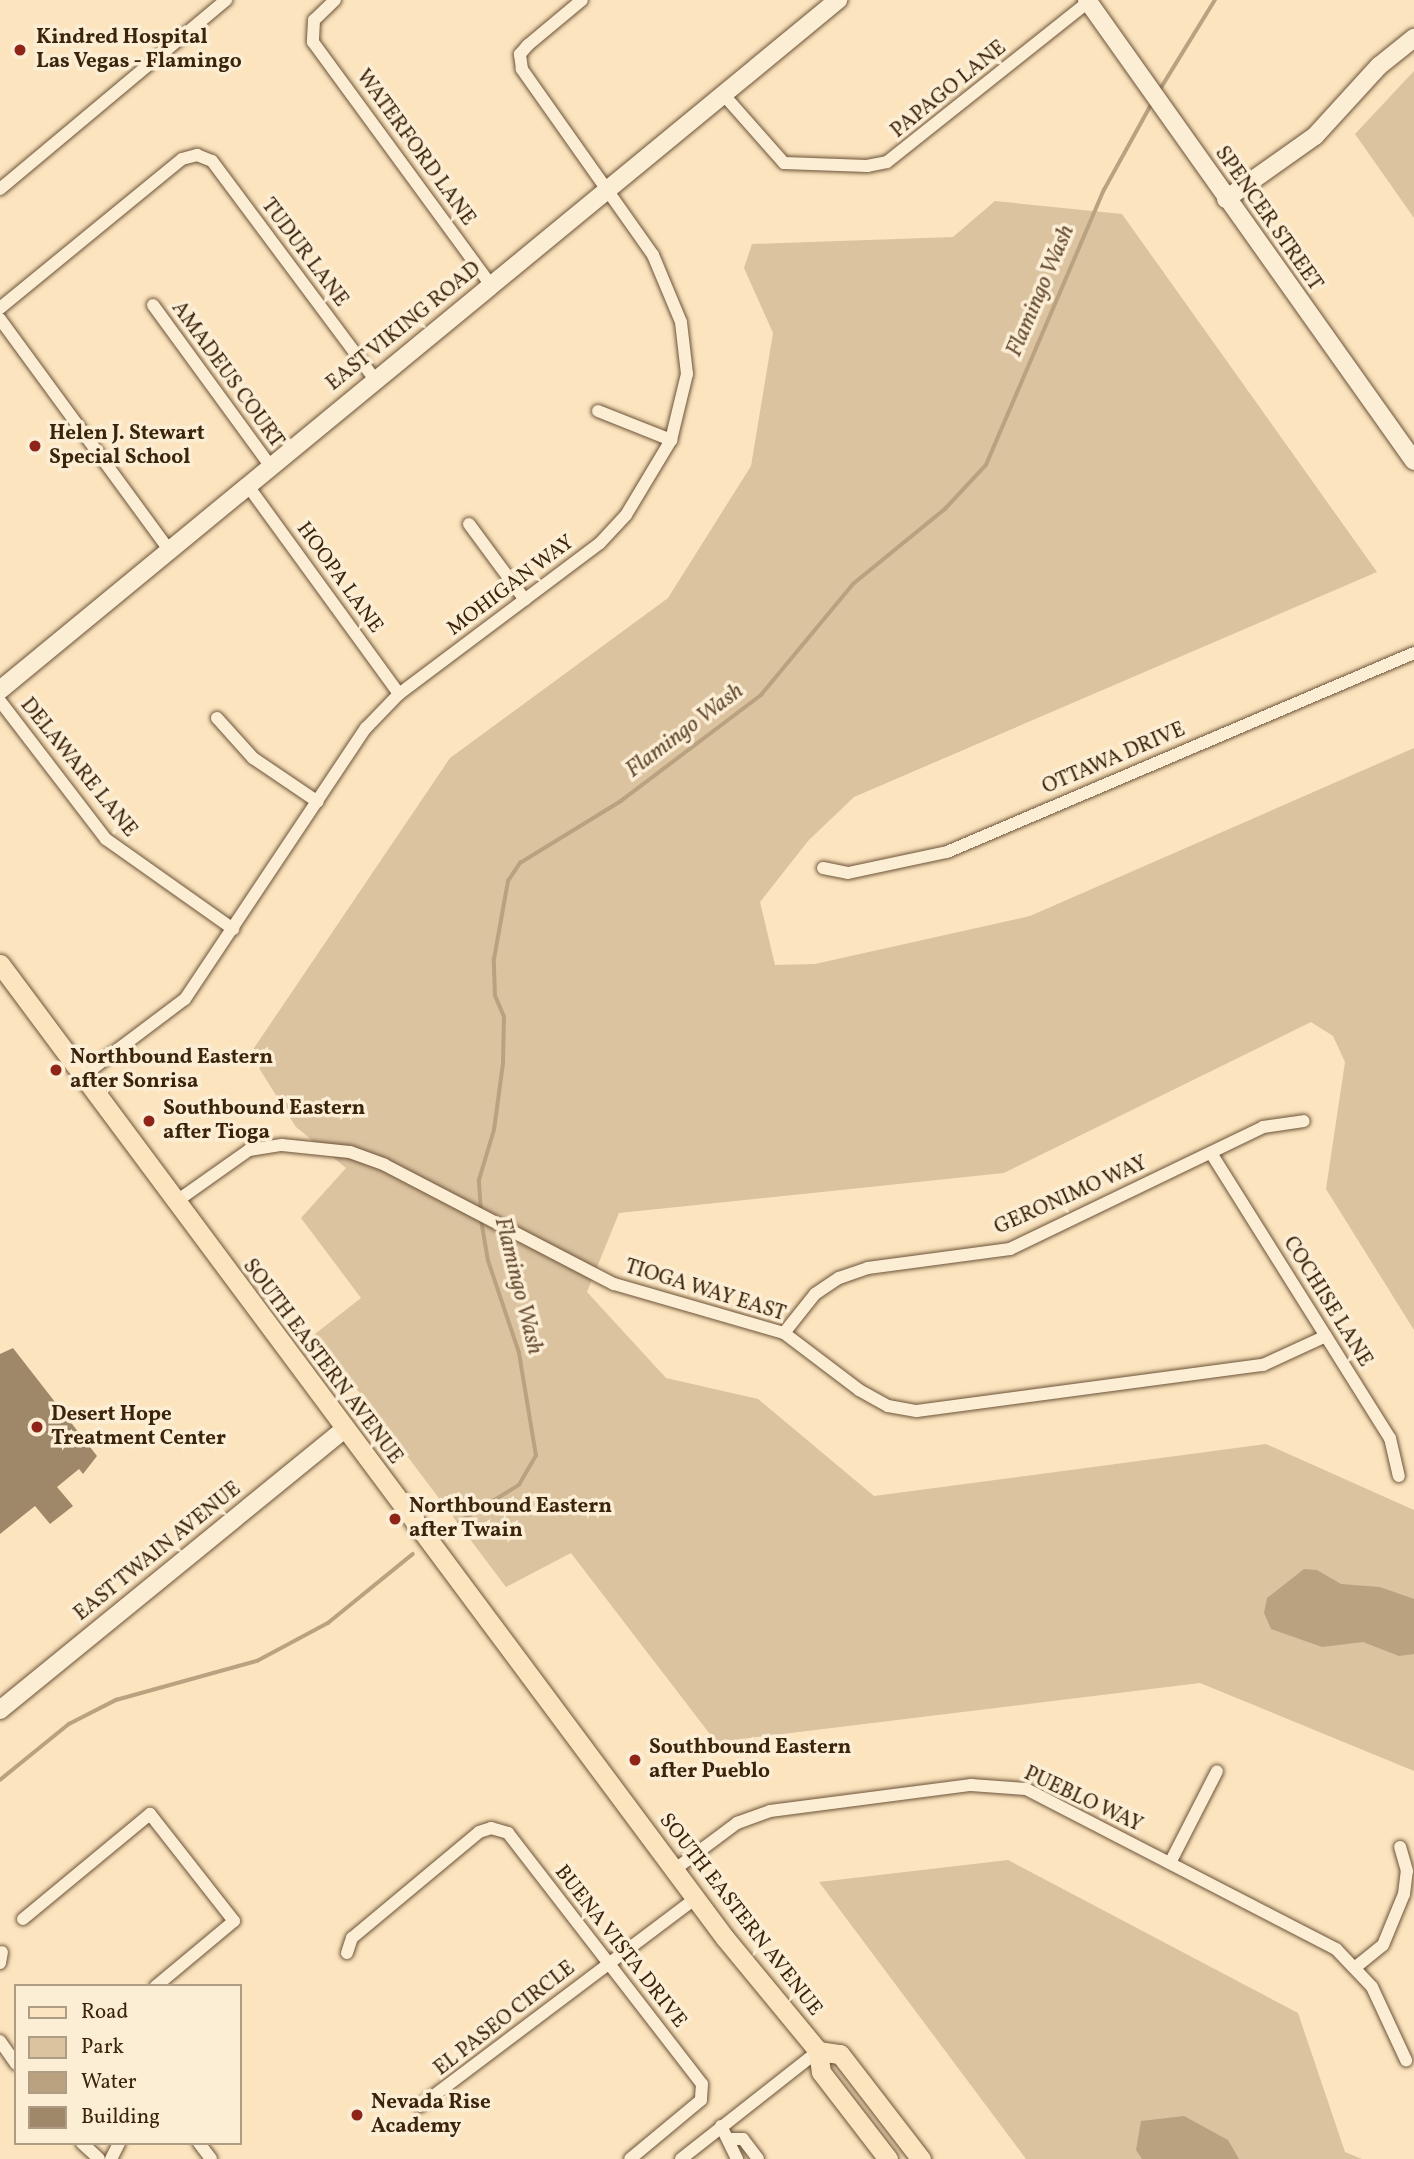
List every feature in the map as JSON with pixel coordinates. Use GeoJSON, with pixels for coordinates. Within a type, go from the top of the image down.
{"type":"FeatureCollection","features":[{"type":"Feature","properties":{"kind":"main road","name":"SOUTH EASTERN AVENUE"},"geometry":{"type":"LineString","coordinates":[[0,964],[80,1078],[674,1870],[818,2051],[821,2072],[888,2159]]}},
{"type":"Feature","properties":{"kind":"main road","name":"SOUTH EASTERN AVENUE"},"geometry":{"type":"LineString","coordinates":[[818,2051],[840,2054],[921,2159]]}},
{"type":"Feature","properties":{"kind":"street"},"geometry":{"type":"LineString","coordinates":[[0,189],[226,0]]}},
{"type":"Feature","properties":{"kind":"street","name":"WATERFORD LANE"},"geometry":{"type":"LineString","coordinates":[[335,0],[314,20],[311,32],[313,42],[491,285]]}},
{"type":"Feature","properties":{"kind":"street","name":"MOHIGAN WAY"},"geometry":{"type":"LineString","coordinates":[[80,1078],[185,999],[366,728],[399,694],[600,543],[626,515],[671,440],[687,374],[681,322],[653,255],[522,69],[520,54],[582,0]]}},
{"type":"Feature","properties":{"kind":"street","name":"EAST VIKING ROAD"},"geometry":{"type":"LineString","coordinates":[[0,690],[838,0]]}},
{"type":"Feature","properties":{"kind":"street","name":"PAPAGO LANE"},"geometry":{"type":"LineString","coordinates":[[723,94],[785,163],[827,167],[887,162],[1088,1]]}},
{"type":"Feature","properties":{"kind":"street","name":"SPENCER STREET"},"geometry":{"type":"LineString","coordinates":[[1088,1],[1414,461]]}},
{"type":"Feature","properties":{"kind":"street"},"geometry":{"type":"LineString","coordinates":[[1226,199],[1315,136],[1380,66],[1414,38]]}},
{"type":"Feature","properties":{"kind":"street","name":"TUDUR LANE"},"geometry":{"type":"LineString","coordinates":[[0,307],[182,159],[197,155],[212,161],[375,380]]}},
{"type":"Feature","properties":{"kind":"street","name":"AMADEUS COURT"},"geometry":{"type":"LineString","coordinates":[[153,305],[271,467]]}},
{"type":"Feature","properties":{"kind":"street"},"geometry":{"type":"LineString","coordinates":[[0,319],[169,550]]}},
{"type":"Feature","properties":{"kind":"street"},"geometry":{"type":"LineString","coordinates":[[598,411],[671,440]]}},
{"type":"Feature","properties":{"kind":"street","name":"HOOPA LANE"},"geometry":{"type":"LineString","coordinates":[[248,486],[399,694]]}},
{"type":"Feature","properties":{"kind":"street"},"geometry":{"type":"LineString","coordinates":[[469,524],[525,600]]}},
{"type":"Feature","properties":{"kind":"street","name":"OTTAWA DRIVE"},"geometry":{"type":"LineString","coordinates":[[823,869],[848,873],[947,852],[1414,653]]}},
{"type":"Feature","properties":{"kind":"street","name":"DELAWARE LANE"},"geometry":{"type":"LineString","coordinates":[[0,701],[106,839],[233,929]]}},
{"type":"Feature","properties":{"kind":"street"},"geometry":{"type":"LineString","coordinates":[[217,719],[253,758],[318,802]]}},
{"type":"Feature","properties":{"kind":"street","name":"GERONIMO WAY"},"geometry":{"type":"LineString","coordinates":[[784,1333],[815,1294],[839,1278],[868,1268],[1010,1249],[1264,1127],[1304,1121]]}},
{"type":"Feature","properties":{"kind":"street","name":"TIOGA WAY EAST"},"geometry":{"type":"LineString","coordinates":[[174,1203],[241,1154],[282,1145],[350,1152],[446,1196],[614,1284],[784,1333],[859,1390],[888,1406],[917,1411],[1263,1365],[1326,1336]]}},
{"type":"Feature","properties":{"kind":"street","name":"COCHISE LANE"},"geometry":{"type":"LineString","coordinates":[[1211,1153],[1390,1438],[1399,1476]]}},
{"type":"Feature","properties":{"kind":"street","name":"EAST TWAIN AVENUE"},"geometry":{"type":"LineString","coordinates":[[0,1710],[344,1429]]}},
{"type":"Feature","properties":{"kind":"street"},"geometry":{"type":"LineString","coordinates":[[1170,1863],[1217,1771]]}},
{"type":"Feature","properties":{"kind":"street","name":"PUEBLO WAY"},"geometry":{"type":"LineString","coordinates":[[674,1870],[737,1823],[770,1811],[999,1784],[1026,1789],[1336,1949],[1357,1966],[1406,2060]]}},
{"type":"Feature","properties":{"kind":"street"},"geometry":{"type":"LineString","coordinates":[[23,1919],[150,1814],[234,1921],[158,1984]]}},
{"type":"Feature","properties":{"kind":"street","name":"BUENA VISTA DRIVE"},"geometry":{"type":"LineString","coordinates":[[347,1953],[352,1938],[479,1832],[500,1829],[613,1962],[703,2093],[630,2159]]}},
{"type":"Feature","properties":{"kind":"street"},"geometry":{"type":"LineString","coordinates":[[1357,1966],[1382,1945],[1404,1894],[1407,1871],[1400,1847]]}},
{"type":"Feature","properties":{"kind":"street","name":"EL PASEO CIRCLE"},"geometry":{"type":"LineString","coordinates":[[420,2106],[696,1898]]}},
{"type":"Feature","properties":{"kind":"street"},"geometry":{"type":"LineString","coordinates":[[0,2041],[14,2060]]}},
{"type":"Feature","properties":{"kind":"street"},"geometry":{"type":"LineString","coordinates":[[681,2159],[818,2051]]}},
{"type":"Feature","properties":{"kind":"street"},"geometry":{"type":"LineString","coordinates":[[721,2126],[731,2139],[737,2159]]}},
{"type":"Feature","properties":{"kind":"street"},"geometry":{"type":"LineString","coordinates":[[731,2139],[743,2139],[758,2159]]}},
{"type":"Feature","properties":{"kind":"street"},"geometry":{"type":"LineString","coordinates":[[84,2145],[99,2159]]}},
{"type":"Feature","properties":{"kind":"green space"},"geometry":{"type":"Polygon","coordinates":[[[1414,71],[1414,218],[1355,134],[1414,71]]]}},
{"type":"Feature","properties":{"kind":"green space"},"geometry":{"type":"Polygon","coordinates":[[[995,201],[1122,214],[1377,572],[854,797],[808,841],[760,902],[775,965],[815,964],[1030,916],[1414,748],[1414,1330],[1326,1189],[1345,1062],[1333,1036],[1311,1022],[1004,1173],[619,1213],[587,1292],[666,1378],[758,1399],[874,1496],[1266,1444],[1414,1510],[1414,1771],[1200,1683],[716,1742],[571,1553],[506,1587],[315,1334],[361,1298],[301,1218],[346,1168],[296,1127],[250,1054],[450,758],[668,598],[751,466],[773,333],[744,268],[752,244],[953,237],[995,201]]]}},
{"type":"Feature","properties":{"kind":"green space"},"geometry":{"type":"Polygon","coordinates":[[[1008,1860],[1298,2013],[1345,2152],[1362,2159],[1026,2159],[819,1882],[1008,1860]]]}},
{"type":"Feature","properties":{"kind":"water"},"geometry":{"type":"Polygon","coordinates":[[[1304,1569],[1317,1570],[1341,1584],[1380,1587],[1414,1599],[1414,1654],[1399,1656],[1363,1642],[1322,1647],[1271,1629],[1264,1613],[1267,1598],[1304,1569]]]}},
{"type":"Feature","properties":{"kind":"water"},"geometry":{"type":"Polygon","coordinates":[[[1184,2116],[1228,2140],[1239,2159],[1142,2159],[1136,2150],[1141,2121],[1184,2116]]]}},
{"type":"Feature","properties":{"kind":"building","name":"Desert Hope Treatment Center"},"geometry":{"type":"Polygon","coordinates":[[[13,1348],[97,1456],[83,1474],[79,1469],[57,1487],[73,1506],[50,1524],[35,1506],[0,1534],[0,1354],[13,1348]]]}},
{"type":"Feature","properties":{"kind":"waterway","name":"Flamingo Wash"},"geometry":{"type":"LineString","coordinates":[[1159,91],[1215,0]]}},
{"type":"Feature","properties":{"kind":"waterway","name":"Flamingo Wash"},"geometry":{"type":"LineString","coordinates":[[481,1212],[479,1180],[494,1130],[503,1063],[504,1017],[495,996],[494,959],[508,881],[520,863],[621,801],[761,695],[853,584],[945,509],[986,465],[1104,190],[1152,103]]}},
{"type":"Feature","properties":{"kind":"waterway","name":"Flamingo Wash"},"geometry":{"type":"LineString","coordinates":[[459,1522],[519,1485],[536,1456],[519,1353],[488,1261],[481,1220]]}},
{"type":"Feature","properties":{"kind":"waterway","name":"Flamingo Wash"},"geometry":{"type":"LineString","coordinates":[[0,1780],[69,1724],[116,1700],[257,1661],[328,1623],[413,1554]]}},
{"type":"Feature","properties":{"kind":"place","name":"Kindred Hospital Las Vegas - Flamingo"},"geometry":{"type":"Point","coordinates":[20,50]}},
{"type":"Feature","properties":{"kind":"place","name":"Helen J. Stewart Special School"},"geometry":{"type":"Point","coordinates":[35,446]}},
{"type":"Feature","properties":{"kind":"place","name":"Northbound Eastern after Sonrisa"},"geometry":{"type":"Point","coordinates":[56,1070]}},
{"type":"Feature","properties":{"kind":"place","name":"Southbound Eastern after Tioga"},"geometry":{"type":"Point","coordinates":[149,1121]}},
{"type":"Feature","properties":{"kind":"place","name":"Desert Hope Treatment Center"},"geometry":{"type":"Point","coordinates":[37,1427]}},
{"type":"Feature","properties":{"kind":"place","name":"Northbound Eastern after Twain"},"geometry":{"type":"Point","coordinates":[395,1519]}},
{"type":"Feature","properties":{"kind":"place","name":"Southbound Eastern after Pueblo"},"geometry":{"type":"Point","coordinates":[635,1760]}},
{"type":"Feature","properties":{"kind":"place","name":"Nevada Rise Academy"},"geometry":{"type":"Point","coordinates":[357,2115]}}]}
